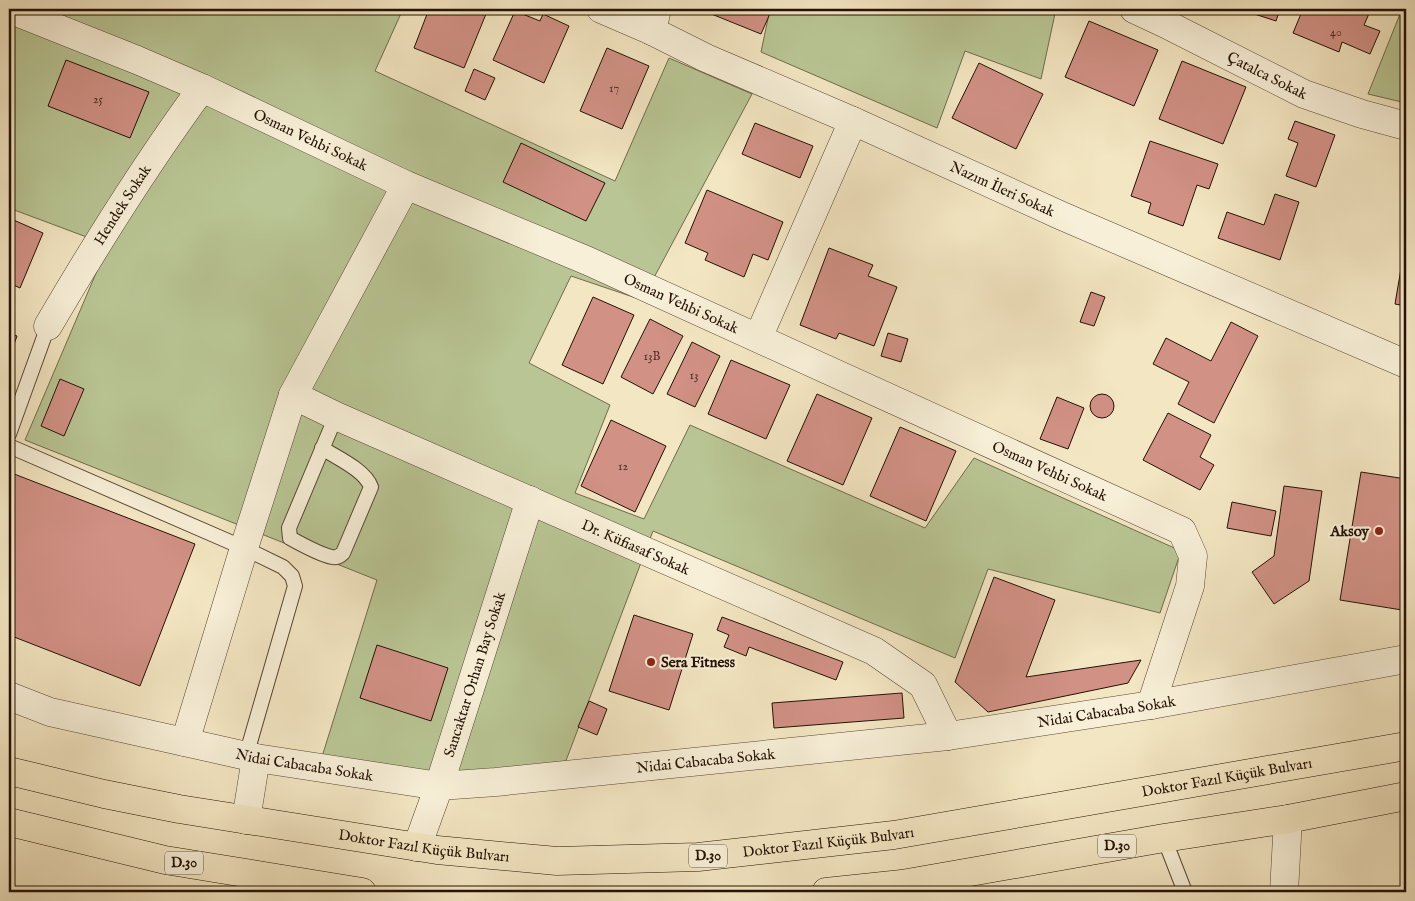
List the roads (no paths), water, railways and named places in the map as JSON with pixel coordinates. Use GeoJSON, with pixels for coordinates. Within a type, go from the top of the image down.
{"type":"FeatureCollection","features":[{"type":"Feature","properties":{"kind":"highway","name":"Doktor Fazıl Küçük Bulvarı"},"geometry":{"type":"LineString","coordinates":[[9,771],[104,794],[178,809],[417,846],[557,861],[698,857],[894,835],[1406,746]]}},
{"type":"Feature","properties":{"kind":"highway","name":"D.30"},"geometry":{"type":"LineString","coordinates":[[826,892],[902,884],[1406,796]]}},
{"type":"Feature","properties":{"kind":"highway","name":"D.30"},"geometry":{"type":"LineString","coordinates":[[9,822],[165,860],[362,892]]}},
{"type":"Feature","properties":{"kind":"street","name":"Osman Vehbi Sokak"},"geometry":{"type":"LineString","coordinates":[[9,9],[202,88],[406,184],[588,261],[1182,531],[1193,556],[1190,586],[1151,705]]}},
{"type":"Feature","properties":{"kind":"street","name":"Nazım İleri Sokak"},"geometry":{"type":"LineString","coordinates":[[601,9],[655,20],[706,58],[853,121],[1062,216],[1406,364]]}},
{"type":"Feature","properties":{"kind":"street","name":"Çatalca Sokak"},"geometry":{"type":"LineString","coordinates":[[1134,9],[1168,16],[1304,94],[1362,114],[1406,126]]}},
{"type":"Feature","properties":{"kind":"street","name":"Hendek Sokak"},"geometry":{"type":"LineString","coordinates":[[48,326],[106,229],[163,141],[202,88]]}},
{"type":"Feature","properties":{"kind":"street"},"geometry":{"type":"LineString","coordinates":[[758,338],[853,121]]}},
{"type":"Feature","properties":{"kind":"street"},"geometry":{"type":"LineString","coordinates":[[185,742],[293,395],[406,184]]}},
{"type":"Feature","properties":{"kind":"street","name":"Dr. Küfiasaf Sokak"},"geometry":{"type":"LineString","coordinates":[[293,395],[336,416],[874,650],[923,685],[948,736]]}},
{"type":"Feature","properties":{"kind":"street","name":"Sancaktar Orhan Bay Sokak"},"geometry":{"type":"LineString","coordinates":[[417,846],[439,786],[530,500]]}},
{"type":"Feature","properties":{"kind":"street","name":"Nidai Cabacaba Sokak"},"geometry":{"type":"LineString","coordinates":[[9,696],[50,712],[251,757],[439,786],[496,782],[948,736],[1151,705],[1406,659]]}},
{"type":"Feature","properties":{"kind":"street"},"geometry":{"type":"LineString","coordinates":[[246,820],[251,757]]}},
{"type":"Feature","properties":{"kind":"street"},"geometry":{"type":"LineString","coordinates":[[1284,892],[1288,818]]}},
{"type":"Feature","properties":{"kind":"lane"},"geometry":{"type":"LineString","coordinates":[[9,434],[48,326]]}},
{"type":"Feature","properties":{"kind":"lane"},"geometry":{"type":"LineString","coordinates":[[322,448],[362,474],[369,480],[371,486],[343,553],[340,556],[332,557],[300,544],[290,538],[289,528],[322,448],[336,416]]}},
{"type":"Feature","properties":{"kind":"lane"},"geometry":{"type":"LineString","coordinates":[[9,446],[244,548],[283,567],[292,576],[295,586],[251,757]]}},
{"type":"Feature","properties":{"kind":"lane"},"geometry":{"type":"LineString","coordinates":[[1164,838],[1185,892]]}},
{"type":"Feature","properties":{"kind":"place","name":"Aksoy"},"geometry":{"type":"Point","coordinates":[1379,531]}},
{"type":"Feature","properties":{"kind":"place","name":"Sera Fitness"},"geometry":{"type":"Point","coordinates":[651,662]}}]}
